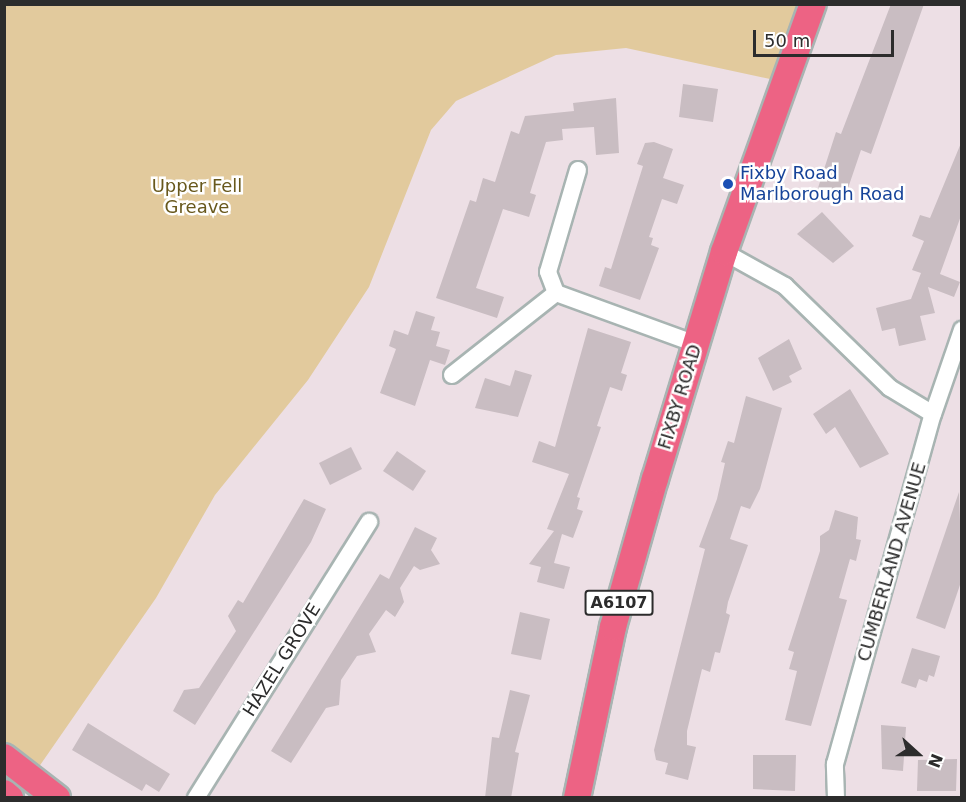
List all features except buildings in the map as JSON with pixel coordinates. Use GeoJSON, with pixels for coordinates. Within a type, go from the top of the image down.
{"type":"FeatureCollection","features":[{"type":"Feature","properties":{"kind":"main road","name":"FIXBY ROAD"},"geometry":{"type":"LineString","coordinates":[[577,798],[612,627],[696,344],[724,252],[813,4]]}},
{"type":"Feature","properties":{"kind":"main road"},"geometry":{"type":"LineString","coordinates":[[4,757],[57,798]]}},
{"type":"Feature","properties":{"kind":"main road"},"geometry":{"type":"LineString","coordinates":[[4,793],[10,798]]}},
{"type":"Feature","properties":{"kind":"street"},"geometry":{"type":"LineString","coordinates":[[578,170],[548,272],[556,293],[696,344]]}},
{"type":"Feature","properties":{"kind":"street"},"geometry":{"type":"LineString","coordinates":[[724,252],[785,286],[890,388],[933,414]]}},
{"type":"Feature","properties":{"kind":"street"},"geometry":{"type":"LineString","coordinates":[[452,375],[556,293]]}},
{"type":"Feature","properties":{"kind":"street","name":"CUMBERLAND AVENUE"},"geometry":{"type":"LineString","coordinates":[[836,798],[836,764],[933,414],[962,330]]}},
{"type":"Feature","properties":{"kind":"street","name":"HAZEL GROVE"},"geometry":{"type":"LineString","coordinates":[[196,798],[369,522]]}},
{"type":"Feature","properties":{"kind":"green space","name":"Upper Fell Greave"},"geometry":{"type":"Polygon","coordinates":[[[5,5],[802,5],[770,79],[626,48],[556,55],[456,101],[431,130],[369,287],[308,380],[215,495],[156,598],[18,797],[5,798],[5,5]]]}},
{"type":"Feature","properties":{"kind":"place","name":"Fixby Road Marlborough Road"},"geometry":{"type":"Point","coordinates":[728,184]}}]}
